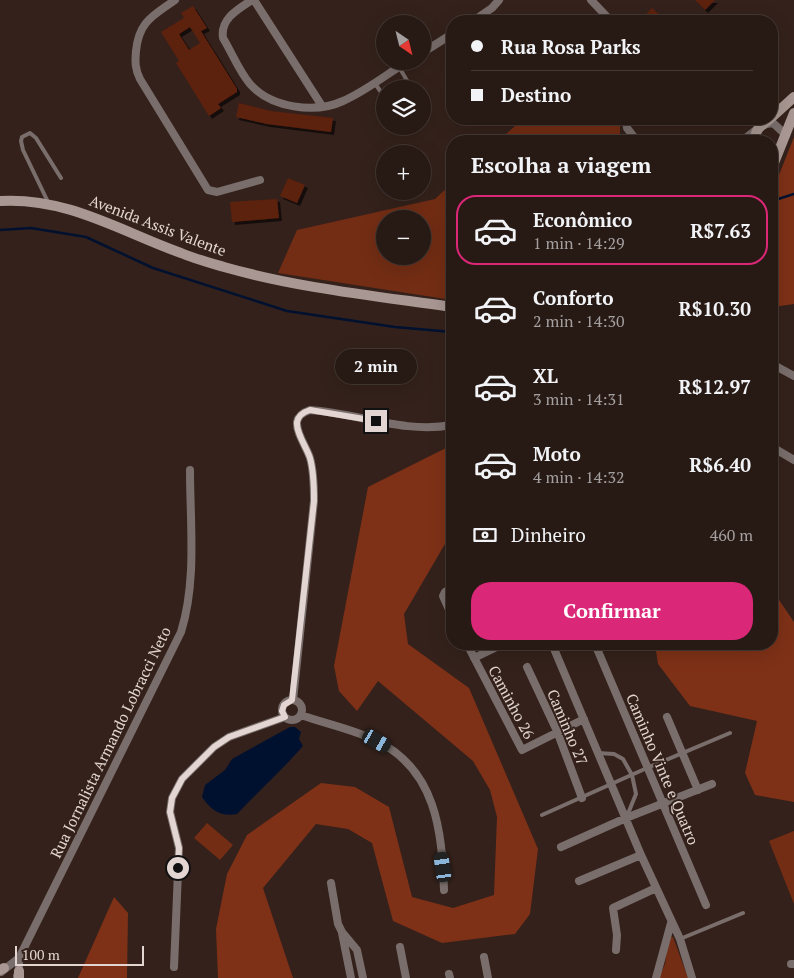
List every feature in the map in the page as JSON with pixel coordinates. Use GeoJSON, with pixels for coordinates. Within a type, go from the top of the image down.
{"type":"FeatureCollection","features":[{"type":"Feature","properties":{"kind":"main road"},"geometry":{"type":"LineString","coordinates":[[778,112],[794,97]]}},
{"type":"Feature","properties":{"kind":"main road"},"geometry":{"type":"LineString","coordinates":[[778,144],[794,113]]}},
{"type":"Feature","properties":{"kind":"main road"},"geometry":{"type":"LineString","coordinates":[[755,135],[760,126]]}},
{"type":"Feature","properties":{"kind":"main road","name":"Avenida Assis Valente"},"geometry":{"type":"LineString","coordinates":[[0,201],[10,200],[49,204],[75,210],[101,219],[182,254],[262,278],[446,307]]}},
{"type":"Feature","properties":{"kind":"street"},"geometry":{"type":"LineString","coordinates":[[175,0],[152,16],[140,33],[135,67],[140,79],[208,190],[216,192],[260,180]]}},
{"type":"Feature","properties":{"kind":"street"},"geometry":{"type":"LineString","coordinates":[[322,106],[253,0],[226,20],[222,31],[223,38],[250,84],[261,94],[287,106],[322,106],[343,101],[393,70]]}},
{"type":"Feature","properties":{"kind":"street"},"geometry":{"type":"LineString","coordinates":[[482,15],[499,0]]}},
{"type":"Feature","properties":{"kind":"street"},"geometry":{"type":"LineString","coordinates":[[591,0],[605,15]]}},
{"type":"Feature","properties":{"kind":"street"},"geometry":{"type":"LineString","coordinates":[[431,47],[446,38]]}},
{"type":"Feature","properties":{"kind":"street"},"geometry":{"type":"LineString","coordinates":[[749,135],[760,126],[764,125]]}},
{"type":"Feature","properties":{"kind":"street"},"geometry":{"type":"LineString","coordinates":[[775,125],[785,134]]}},
{"type":"Feature","properties":{"kind":"street"},"geometry":{"type":"LineString","coordinates":[[778,367],[794,376]]}},
{"type":"Feature","properties":{"kind":"street"},"geometry":{"type":"LineString","coordinates":[[292,700],[314,501],[313,472],[306,447],[296,425],[298,418],[304,412],[310,410],[395,425],[418,427],[446,425]]}},
{"type":"Feature","properties":{"kind":"street"},"geometry":{"type":"LineString","coordinates":[[778,451],[794,460]]}},
{"type":"Feature","properties":{"kind":"street","name":"Rua Jornalista Armando Lobracci Neto"},"geometry":{"type":"LineString","coordinates":[[18,976],[19,958],[181,632],[190,592],[190,470]]}},
{"type":"Feature","properties":{"kind":"street"},"geometry":{"type":"LineString","coordinates":[[446,591],[443,596],[446,603]]}},
{"type":"Feature","properties":{"kind":"street"},"geometry":{"type":"LineString","coordinates":[[470,650],[474,658],[491,650]]}},
{"type":"Feature","properties":{"kind":"street"},"geometry":{"type":"LineString","coordinates":[[555,650],[641,855],[680,939],[692,978]]}},
{"type":"Feature","properties":{"kind":"street","name":"Caminho Vinte e Quatro"},"geometry":{"type":"LineString","coordinates":[[598,650],[706,905]]}},
{"type":"Feature","properties":{"kind":"street","name":"Caminho 26"},"geometry":{"type":"LineString","coordinates":[[474,658],[522,750],[584,719]]}},
{"type":"Feature","properties":{"kind":"street","name":"Caminho 27"},"geometry":{"type":"LineString","coordinates":[[526,667],[557,732],[582,798]]}},
{"type":"Feature","properties":{"kind":"street"},"geometry":{"type":"LineString","coordinates":[[292,700],[300,705],[301,715]]}},
{"type":"Feature","properties":{"kind":"street"},"geometry":{"type":"LineString","coordinates":[[285,717],[282,711],[284,705],[292,700]]}},
{"type":"Feature","properties":{"kind":"street"},"geometry":{"type":"LineString","coordinates":[[174,967],[179,848],[170,812],[172,798],[182,779],[214,747],[229,737],[285,717],[293,720],[301,715]]}},
{"type":"Feature","properties":{"kind":"street"},"geometry":{"type":"LineString","coordinates":[[301,715],[377,741],[393,750],[407,762],[419,777],[430,796],[436,816],[444,890]]}},
{"type":"Feature","properties":{"kind":"street"},"geometry":{"type":"LineString","coordinates":[[667,717],[698,790]]}},
{"type":"Feature","properties":{"kind":"street"},"geometry":{"type":"LineString","coordinates":[[561,847],[626,818],[712,784]]}},
{"type":"Feature","properties":{"kind":"street"},"geometry":{"type":"LineString","coordinates":[[579,881],[641,855]]}},
{"type":"Feature","properties":{"kind":"street"},"geometry":{"type":"LineString","coordinates":[[331,883],[338,924],[357,950],[363,978]]}},
{"type":"Feature","properties":{"kind":"street"},"geometry":{"type":"LineString","coordinates":[[616,950],[617,935],[612,911],[615,906],[656,888]]}},
{"type":"Feature","properties":{"kind":"street"},"geometry":{"type":"LineString","coordinates":[[656,978],[671,923]]}},
{"type":"Feature","properties":{"kind":"street"},"geometry":{"type":"LineString","coordinates":[[342,932],[351,978]]}},
{"type":"Feature","properties":{"kind":"street"},"geometry":{"type":"LineString","coordinates":[[400,947],[406,978]]}},
{"type":"Feature","properties":{"kind":"street"},"geometry":{"type":"LineString","coordinates":[[484,957],[488,978]]}},
{"type":"Feature","properties":{"kind":"street","name":"Rua Jornalista Armando Lobracci Neto"},"geometry":{"type":"LineString","coordinates":[[1,971],[19,958]]}},
{"type":"Feature","properties":{"kind":"lane"},"geometry":{"type":"LineString","coordinates":[[49,204],[23,150],[22,138],[30,133],[36,138],[61,178]]}},
{"type":"Feature","properties":{"kind":"lane"},"geometry":{"type":"LineString","coordinates":[[542,815],[730,733]]}},
{"type":"Feature","properties":{"kind":"lane"},"geometry":{"type":"LineString","coordinates":[[598,754],[614,754],[623,759],[632,775],[636,794],[626,818]]}},
{"type":"Feature","properties":{"kind":"lane"},"geometry":{"type":"LineString","coordinates":[[680,939],[743,914]]}},
{"type":"Feature","properties":{"kind":"shaded area"},"geometry":{"type":"Polygon","coordinates":[[[516,125],[620,125],[620,135],[505,135],[516,125]]]}},
{"type":"Feature","properties":{"kind":"shaded area"},"geometry":{"type":"Polygon","coordinates":[[[794,137],[794,304],[778,306],[778,177],[794,137]]]}},
{"type":"Feature","properties":{"kind":"shaded area"},"geometry":{"type":"Polygon","coordinates":[[[446,189],[446,299],[278,273],[297,230],[376,212],[376,265],[431,265],[431,210],[386,210],[435,199],[446,189]]]}},
{"type":"Feature","properties":{"kind":"shaded area"},"geometry":{"type":"Polygon","coordinates":[[[446,448],[446,542],[404,614],[408,644],[469,688],[538,849],[530,914],[515,934],[442,943],[393,921],[372,843],[348,829],[316,824],[263,888],[293,978],[218,978],[216,929],[227,874],[247,835],[321,783],[355,787],[389,807],[412,897],[453,908],[494,895],[497,817],[490,790],[473,761],[378,681],[357,711],[339,691],[334,666],[368,487],[446,448]]]}},
{"type":"Feature","properties":{"kind":"shaded area"},"geometry":{"type":"Polygon","coordinates":[[[778,598],[794,622],[794,802],[755,795],[745,773],[757,721],[690,706],[658,664],[656,650],[778,650],[778,598]]]}},
{"type":"Feature","properties":{"kind":"shaded area"},"geometry":{"type":"Polygon","coordinates":[[[207,823],[233,845],[220,860],[194,838],[207,823]]]}},
{"type":"Feature","properties":{"kind":"shaded area"},"geometry":{"type":"Polygon","coordinates":[[[794,831],[794,904],[769,841],[794,831]]]}},
{"type":"Feature","properties":{"kind":"shaded area"},"geometry":{"type":"Polygon","coordinates":[[[114,897],[128,913],[127,978],[78,978],[114,897]]]}},
{"type":"Feature","properties":{"kind":"shaded area"},"geometry":{"type":"Polygon","coordinates":[[[669,937],[673,937],[688,978],[659,978],[665,964],[669,937]]]}},
{"type":"Feature","properties":{"kind":"water"},"geometry":{"type":"Polygon","coordinates":[[[290,727],[295,727],[301,732],[299,739],[303,746],[237,814],[231,815],[216,812],[209,806],[202,797],[205,785],[225,770],[232,759],[290,727]]]}},
{"type":"Feature","properties":{"kind":"building"},"geometry":{"type":"Polygon","coordinates":[[[695,0],[715,0],[705,10],[695,0]]]}},
{"type":"Feature","properties":{"kind":"building"},"geometry":{"type":"Polygon","coordinates":[[[193,6],[207,28],[201,31],[237,89],[237,92],[218,104],[221,108],[209,116],[176,63],[179,61],[161,32],[184,18],[181,13],[193,6]],[[190,27],[179,34],[189,50],[200,43],[190,27]]]}},
{"type":"Feature","properties":{"kind":"building"},"geometry":{"type":"Polygon","coordinates":[[[652,8],[660,15],[646,15],[652,8]]]}},
{"type":"Feature","properties":{"kind":"building"},"geometry":{"type":"Polygon","coordinates":[[[239,103],[271,111],[333,118],[331,132],[267,124],[236,117],[239,103]]]}},
{"type":"Feature","properties":{"kind":"building"},"geometry":{"type":"Polygon","coordinates":[[[288,178],[305,185],[297,203],[280,196],[288,178]]]}},
{"type":"Feature","properties":{"kind":"building"},"geometry":{"type":"Polygon","coordinates":[[[277,199],[279,218],[232,222],[230,202],[277,199]]]}},
{"type":"Feature","properties":{"kind":"waterway"},"geometry":{"type":"LineString","coordinates":[[778,199],[794,194]]}},
{"type":"Feature","properties":{"kind":"waterway"},"geometry":{"type":"LineString","coordinates":[[0,230],[31,228],[86,237],[153,268],[287,311],[395,327],[446,331]]}},
{"type":"Feature","properties":{"kind":"route"},"geometry":{"type":"LineString","coordinates":[[178,868],[179,848],[170,812],[172,798],[182,779],[214,747],[229,737],[285,717],[282,711],[284,705],[292,700],[314,501],[313,472],[306,447],[296,425],[298,418],[304,412],[310,410],[376,421]]}}]}
